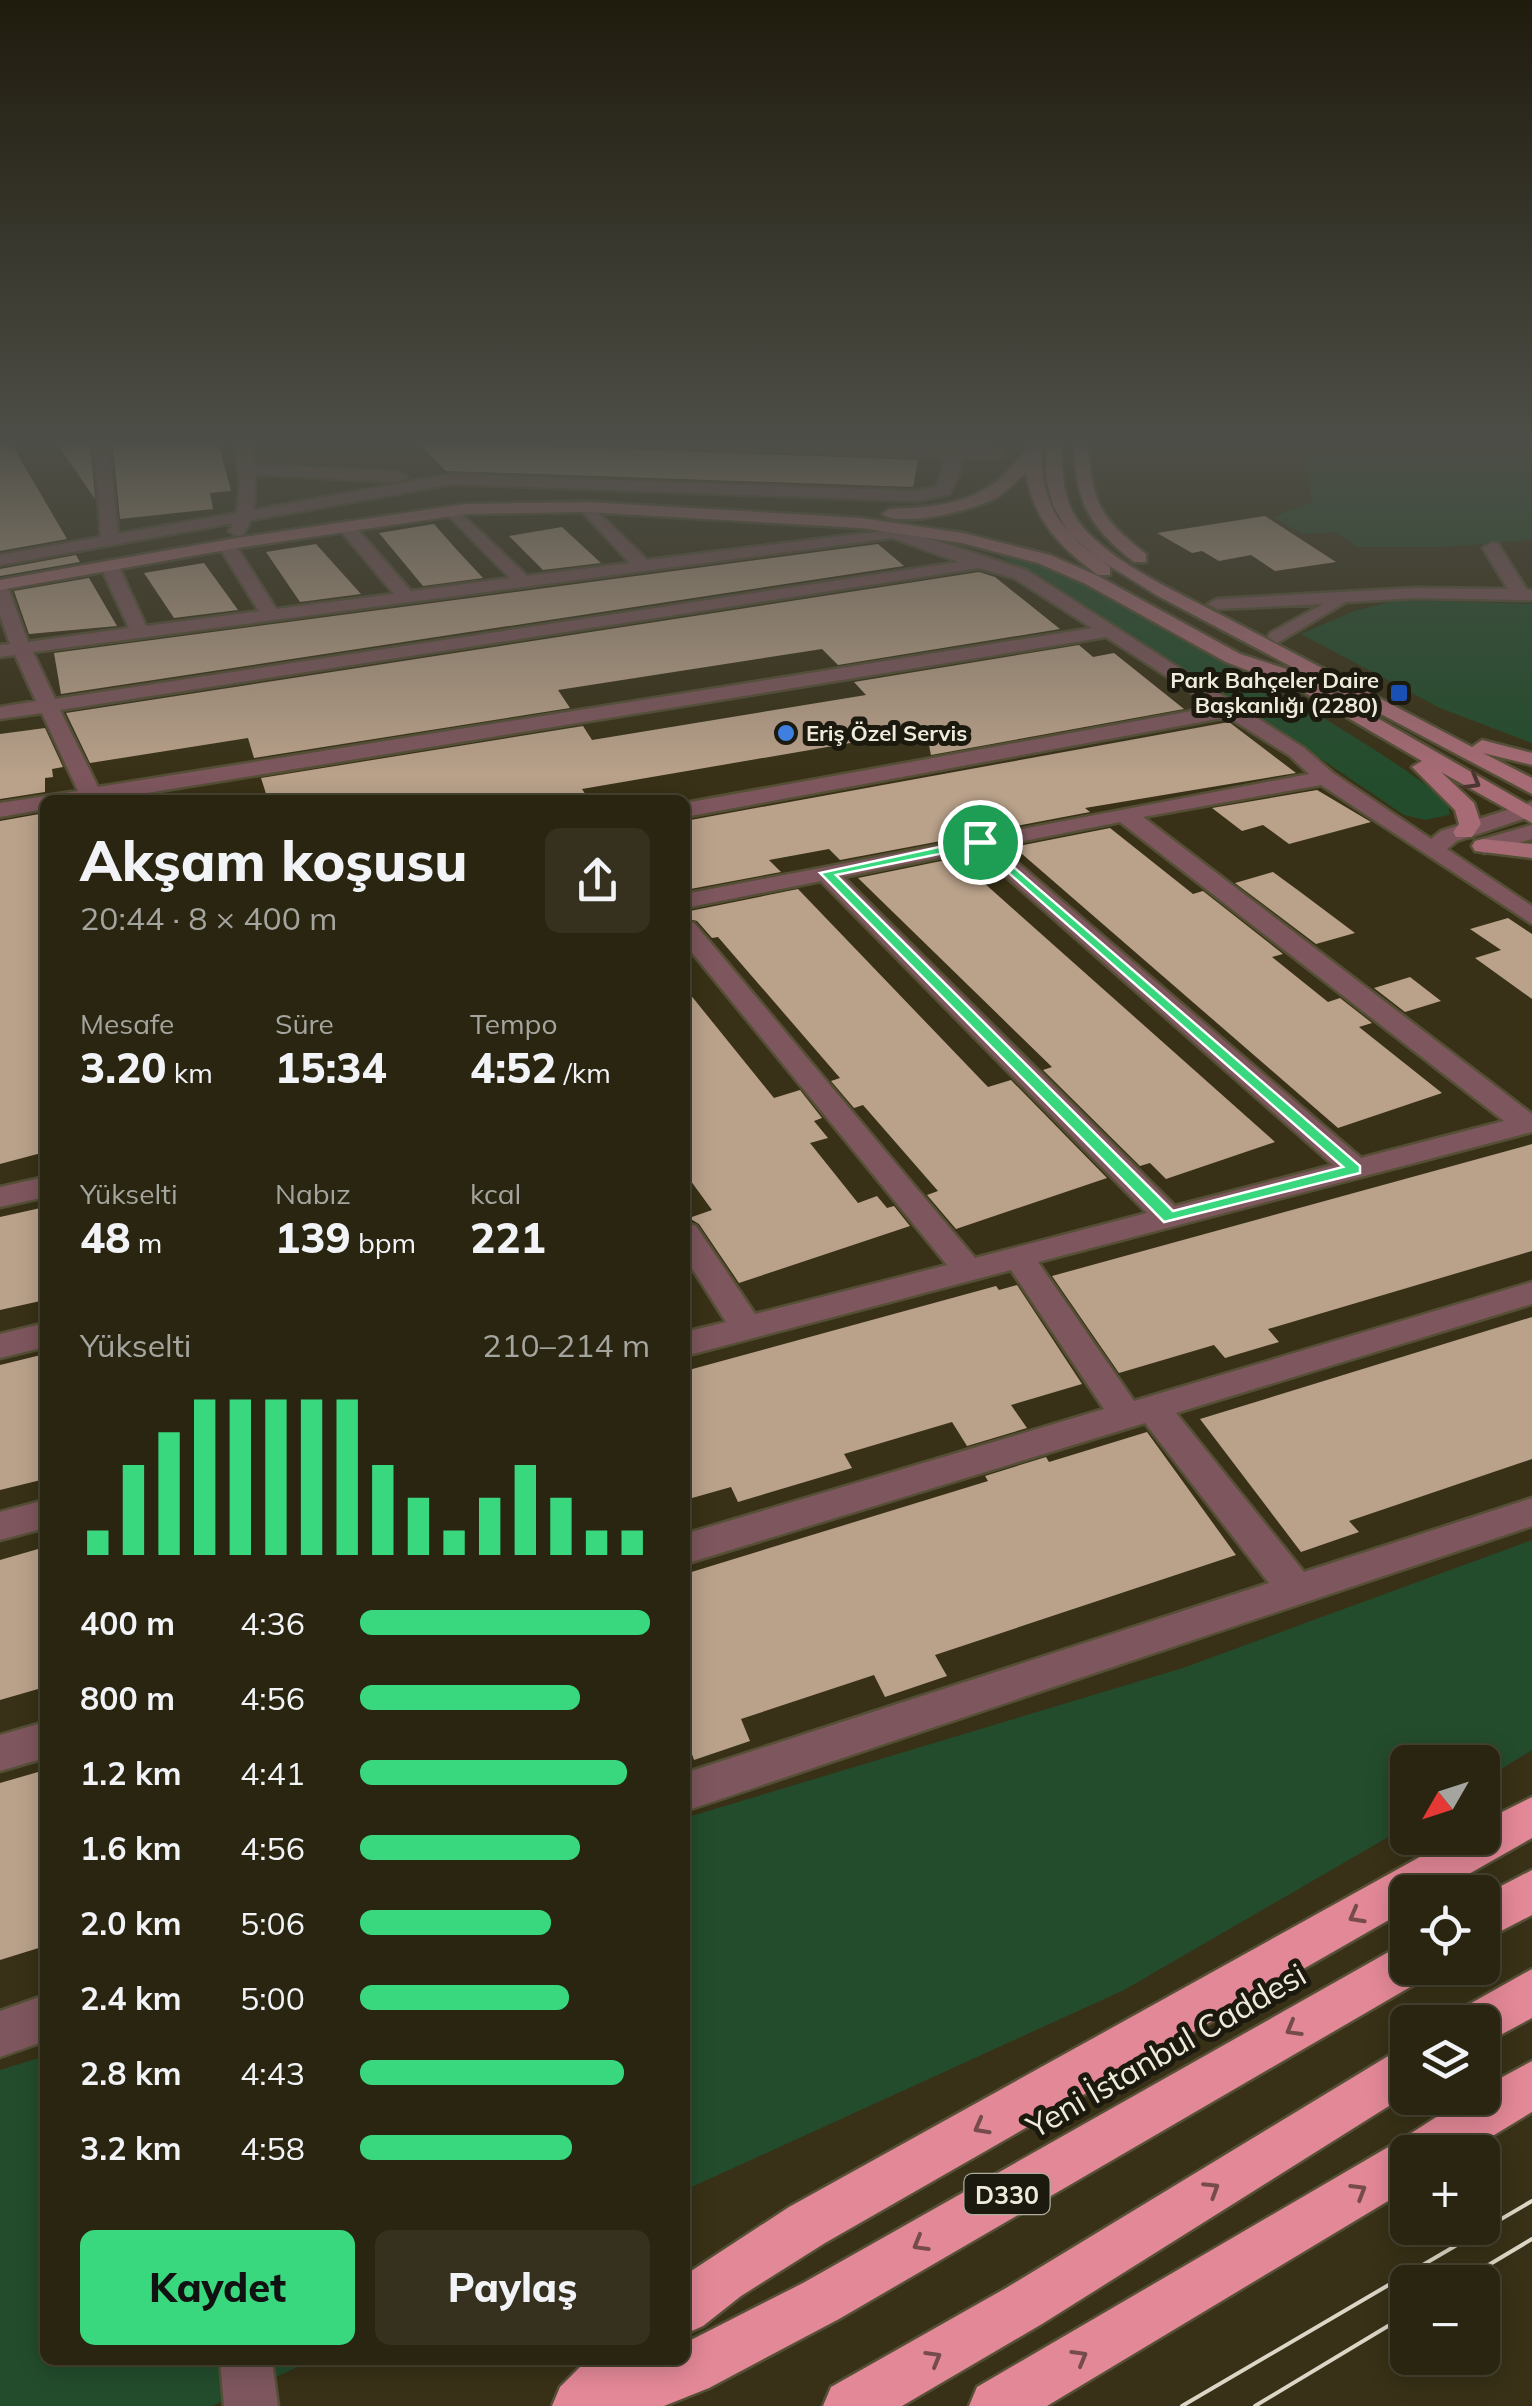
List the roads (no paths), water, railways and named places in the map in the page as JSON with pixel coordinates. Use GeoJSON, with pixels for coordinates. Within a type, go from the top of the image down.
{"type":"FeatureCollection","features":[{"type":"Feature","properties":{"kind":"highway"},"geometry":{"type":"LineString","coordinates":[[690,2304],[722,2278],[807,2226],[1532,1816]]}},
{"type":"Feature","properties":{"kind":"highway"},"geometry":{"type":"LineString","coordinates":[[1500,1910],[1532,1891]]}},
{"type":"Feature","properties":{"kind":"highway","name":"Yeni İstanbul Caddesi"},"geometry":{"type":"LineString","coordinates":[[597,2406],[690,2369],[822,2301],[1390,1973]]}},
{"type":"Feature","properties":{"kind":"highway"},"geometry":{"type":"LineString","coordinates":[[1500,2011],[1532,1992]]}},
{"type":"Feature","properties":{"kind":"highway"},"geometry":{"type":"LineString","coordinates":[[850,2406],[1024,2306],[1390,2078]]}},
{"type":"Feature","properties":{"kind":"highway"},"geometry":{"type":"LineString","coordinates":[[1449,2135],[1532,2085]]}},
{"type":"Feature","properties":{"kind":"highway"},"geometry":{"type":"LineString","coordinates":[[996,2406],[1390,2172]]}},
{"type":"Feature","properties":{"kind":"highway"},"geometry":{"type":"LineString","coordinates":[[579,2406],[619,2365]]}},
{"type":"Feature","properties":{"kind":"main road"},"geometry":{"type":"LineString","coordinates":[[0,584],[180,550]]}},
{"type":"Feature","properties":{"kind":"main road"},"geometry":{"type":"LineString","coordinates":[[0,584],[185,550]]}},
{"type":"Feature","properties":{"kind":"main road"},"geometry":{"type":"LineString","coordinates":[[1010,550],[1067,568],[1233,658],[1310,687]]}},
{"type":"Feature","properties":{"kind":"main road"},"geometry":{"type":"LineString","coordinates":[[1077,550],[1122,584],[1310,687],[1530,817]]}},
{"type":"Feature","properties":{"kind":"main road"},"geometry":{"type":"LineString","coordinates":[[1099,550],[1142,580],[1532,787]]}},
{"type":"Feature","properties":{"kind":"main road"},"geometry":{"type":"LineString","coordinates":[[1131,550],[1329,667],[1368,698]]}},
{"type":"Feature","properties":{"kind":"main road"},"geometry":{"type":"LineString","coordinates":[[1427,729],[1532,759]]}},
{"type":"Feature","properties":{"kind":"main road"},"geometry":{"type":"LineString","coordinates":[[1399,739],[1466,808],[1473,839],[1532,851]]}},
{"type":"Feature","properties":{"kind":"street"},"geometry":{"type":"LineString","coordinates":[[0,560],[59,550]]}},
{"type":"Feature","properties":{"kind":"street"},"geometry":{"type":"LineString","coordinates":[[235,550],[271,616]]}},
{"type":"Feature","properties":{"kind":"street"},"geometry":{"type":"LineString","coordinates":[[365,550],[407,598]]}},
{"type":"Feature","properties":{"kind":"street"},"geometry":{"type":"LineString","coordinates":[[492,550],[523,582]]}},
{"type":"Feature","properties":{"kind":"street"},"geometry":{"type":"LineString","coordinates":[[629,550],[644,566]]}},
{"type":"Feature","properties":{"kind":"street"},"geometry":{"type":"LineString","coordinates":[[10,649],[760,550]]}},
{"type":"Feature","properties":{"kind":"street"},"geometry":{"type":"LineString","coordinates":[[940,550],[990,562],[1020,574],[1296,752],[1325,778],[1532,917]]}},
{"type":"Feature","properties":{"kind":"street"},"geometry":{"type":"LineString","coordinates":[[1494,550],[1526,595]]}},
{"type":"Feature","properties":{"kind":"street"},"geometry":{"type":"LineString","coordinates":[[0,713],[990,562]]}},
{"type":"Feature","properties":{"kind":"street"},"geometry":{"type":"LineString","coordinates":[[110,566],[142,634]]}},
{"type":"Feature","properties":{"kind":"street"},"geometry":{"type":"LineString","coordinates":[[0,584],[10,649],[50,705],[91,795]]}},
{"type":"Feature","properties":{"kind":"street"},"geometry":{"type":"LineString","coordinates":[[1217,604],[1414,593],[1526,595]]}},
{"type":"Feature","properties":{"kind":"street"},"geometry":{"type":"LineString","coordinates":[[1277,637],[1344,599]]}},
{"type":"Feature","properties":{"kind":"street"},"geometry":{"type":"LineString","coordinates":[[110,795],[1110,631]]}},
{"type":"Feature","properties":{"kind":"street"},"geometry":{"type":"LineString","coordinates":[[690,809],[1232,710]]}},
{"type":"Feature","properties":{"kind":"street"},"geometry":{"type":"LineString","coordinates":[[690,900],[1325,778]]}},
{"type":"Feature","properties":{"kind":"street"},"geometry":{"type":"LineString","coordinates":[[0,810],[40,803]]}},
{"type":"Feature","properties":{"kind":"street"},"geometry":{"type":"LineString","coordinates":[[1124,814],[1529,1124]]}},
{"type":"Feature","properties":{"kind":"street"},"geometry":{"type":"LineString","coordinates":[[1432,850],[1452,852],[1473,839],[1530,817]]}},
{"type":"Feature","properties":{"kind":"street"},"geometry":{"type":"LineString","coordinates":[[980,842],[1355,1169]]}},
{"type":"Feature","properties":{"kind":"street"},"geometry":{"type":"LineString","coordinates":[[826,873],[1170,1218]]}},
{"type":"Feature","properties":{"kind":"street"},"geometry":{"type":"LineString","coordinates":[[690,934],[968,1270]]}},
{"type":"Feature","properties":{"kind":"street"},"geometry":{"type":"LineString","coordinates":[[690,1343],[1529,1124]]}},
{"type":"Feature","properties":{"kind":"street"},"geometry":{"type":"LineString","coordinates":[[0,1197],[40,1188]]}},
{"type":"Feature","properties":{"kind":"street"},"geometry":{"type":"LineString","coordinates":[[690,1240],[747,1328]]}},
{"type":"Feature","properties":{"kind":"street"},"geometry":{"type":"LineString","coordinates":[[1018,1257],[1139,1412],[1296,1590]]}},
{"type":"Feature","properties":{"kind":"street"},"geometry":{"type":"LineString","coordinates":[[690,1547],[1532,1293]]}},
{"type":"Feature","properties":{"kind":"street"},"geometry":{"type":"LineString","coordinates":[[0,1346],[40,1336]]}},
{"type":"Feature","properties":{"kind":"street"},"geometry":{"type":"LineString","coordinates":[[690,1790],[1532,1512]]}},
{"type":"Feature","properties":{"kind":"street"},"geometry":{"type":"LineString","coordinates":[[0,1526],[40,1515]]}},
{"type":"Feature","properties":{"kind":"street"},"geometry":{"type":"LineString","coordinates":[[0,1753],[40,1741]]}},
{"type":"Feature","properties":{"kind":"street"},"geometry":{"type":"LineString","coordinates":[[0,2034],[40,2020]]}},
{"type":"Feature","properties":{"kind":"street"},"geometry":{"type":"LineString","coordinates":[[246,2365],[250,2406]]}},
{"type":"Feature","properties":{"kind":"tram line"},"geometry":{"type":"LineString","coordinates":[[1182,2406],[1532,2201]]}},
{"type":"Feature","properties":{"kind":"tram line"},"geometry":{"type":"LineString","coordinates":[[1488,2265],[1532,2239]]}},
{"type":"Feature","properties":{"kind":"tram line"},"geometry":{"type":"LineString","coordinates":[[1255,2406],[1390,2325]]}},
{"type":"Feature","properties":{"kind":"place","name":"Park Bahçeler Dai̇re Başkanlığı (2280)"},"geometry":{"type":"Point","coordinates":[1399,693]}},
{"type":"Feature","properties":{"kind":"place","name":"Eriş Özel Servis"},"geometry":{"type":"Point","coordinates":[786,733]}}]}
